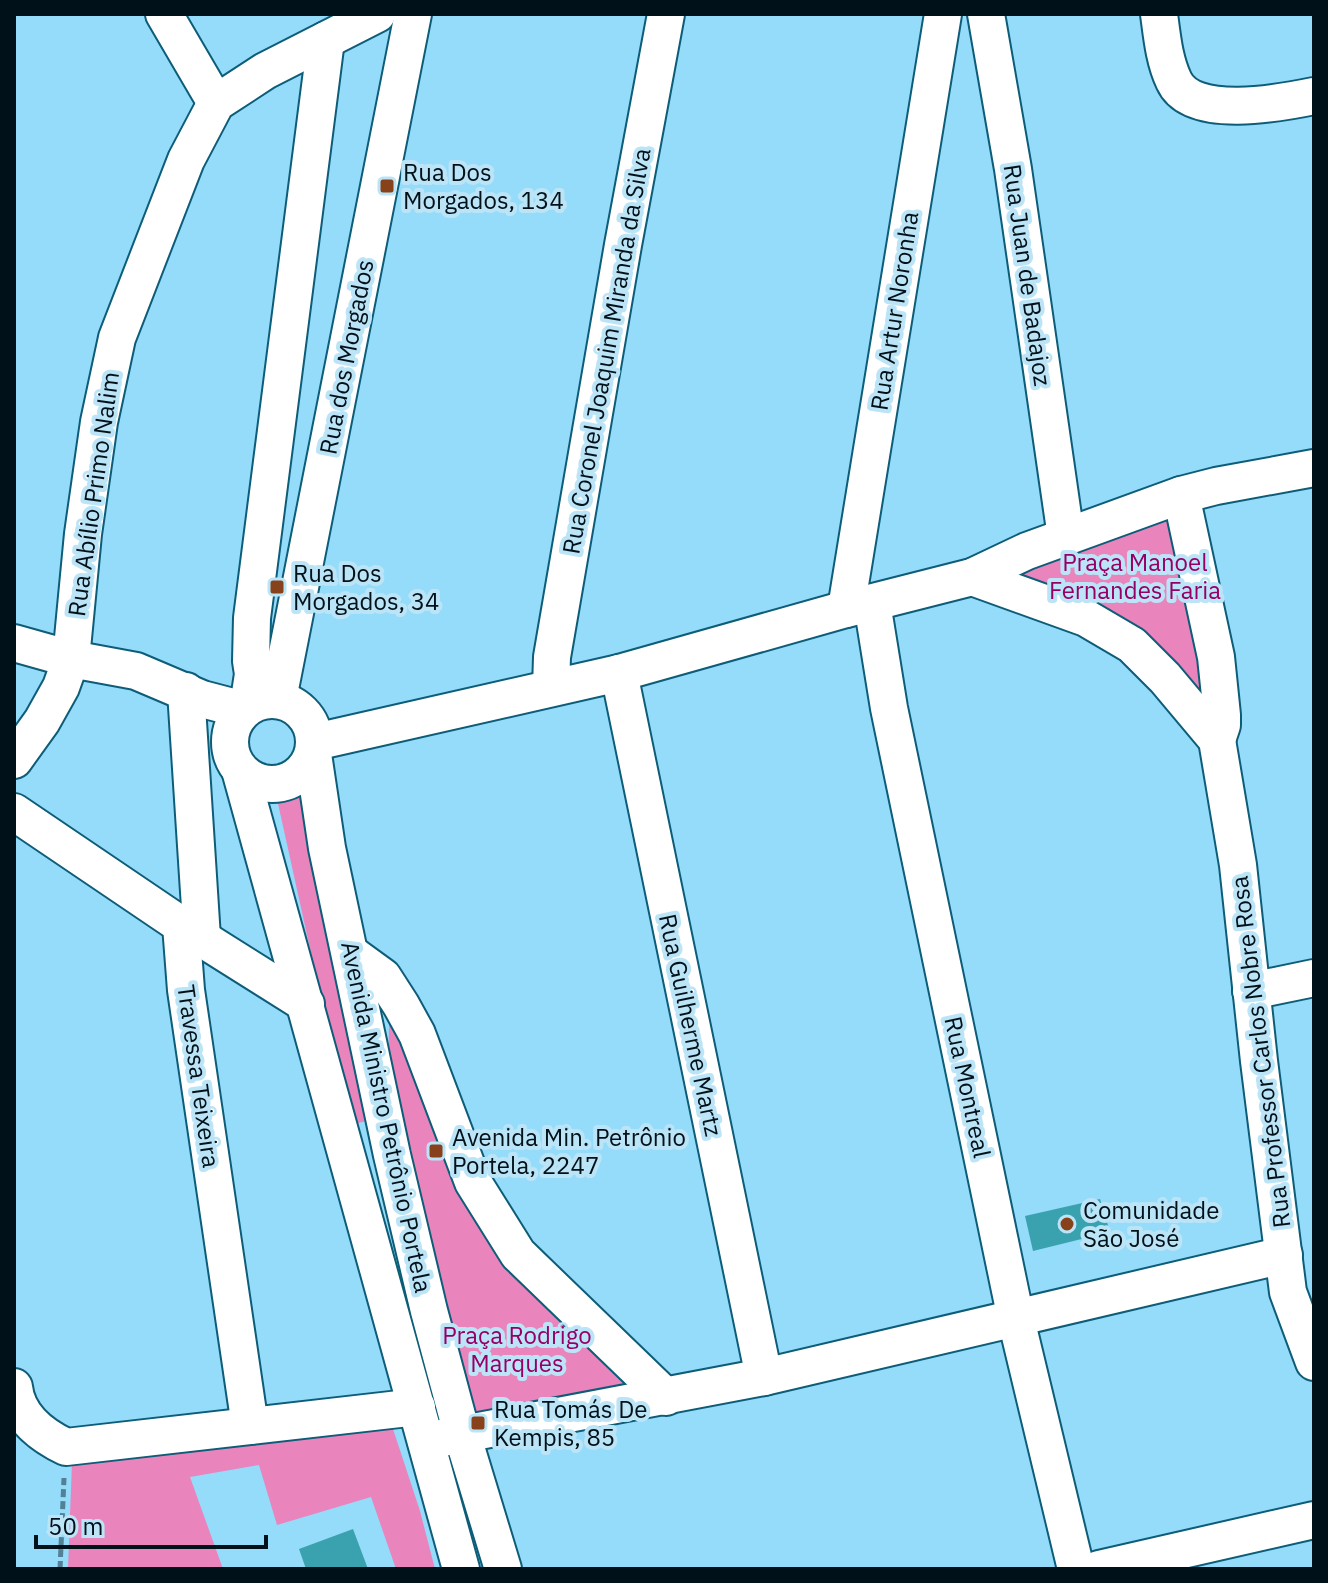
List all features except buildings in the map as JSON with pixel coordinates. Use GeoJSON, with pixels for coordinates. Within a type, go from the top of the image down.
{"type":"FeatureCollection","features":[{"type":"Feature","properties":{"kind":"street"},"geometry":{"type":"LineString","coordinates":[[164,14],[216,103]]}},
{"type":"Feature","properties":{"kind":"street","name":"Rua Abílio Primo Nalim"},"geometry":{"type":"LineString","coordinates":[[14,760],[55,698],[71,659],[83,534],[99,422],[117,338],[186,160],[216,103],[265,71],[377,14]]}},
{"type":"Feature","properties":{"kind":"street","name":"Rua dos Morgados"},"geometry":{"type":"LineString","coordinates":[[248,725],[413,14]]}},
{"type":"Feature","properties":{"kind":"street","name":"Rua Coronel Joaquim Miranda da Silva"},"geometry":{"type":"LineString","coordinates":[[551,688],[557,627],[666,14]]}},
{"type":"Feature","properties":{"kind":"street","name":"Rua Artur Noronha"},"geometry":{"type":"LineString","coordinates":[[859,606],[943,14]]}},
{"type":"Feature","properties":{"kind":"street","name":"Rua Juan de Badajoz"},"geometry":{"type":"LineString","coordinates":[[986,14],[1013,169],[1066,537]]}},
{"type":"Feature","properties":{"kind":"street"},"geometry":{"type":"LineString","coordinates":[[1159,14],[1166,57],[1175,83],[1194,101],[1264,105],[1314,96]]}},
{"type":"Feature","properties":{"kind":"street"},"geometry":{"type":"LineString","coordinates":[[248,725],[290,703],[300,710],[312,738],[307,767],[299,775],[282,783],[271,784],[249,777],[248,725],[253,674],[252,618],[326,40]]}},
{"type":"Feature","properties":{"kind":"street"},"geometry":{"type":"LineString","coordinates":[[312,738],[331,725],[353,735],[619,673],[972,577],[1027,551],[1181,495],[1314,468]]}},
{"type":"Feature","properties":{"kind":"street","name":"Rua Professor Carlos Nobre Rosa"},"geometry":{"type":"LineString","coordinates":[[1181,495],[1216,657],[1222,715],[1217,740],[1238,865],[1288,1292],[1314,1362]]}},
{"type":"Feature","properties":{"kind":"street"},"geometry":{"type":"LineString","coordinates":[[972,577],[1086,618],[1132,645],[1165,678],[1217,740]]}},
{"type":"Feature","properties":{"kind":"street","name":"Rua Montreal"},"geometry":{"type":"LineString","coordinates":[[859,606],[889,708],[1016,1319],[1076,1569]]}},
{"type":"Feature","properties":{"kind":"street"},"geometry":{"type":"LineString","coordinates":[[14,643],[71,659],[136,671],[194,695],[248,725]]}},
{"type":"Feature","properties":{"kind":"street","name":"Rua Guilherme Martz"},"geometry":{"type":"LineString","coordinates":[[619,673],[764,1377]]}},
{"type":"Feature","properties":{"kind":"street","name":"Travessa Teixeira"},"geometry":{"type":"LineString","coordinates":[[194,695],[191,931],[186,990],[250,1426]]}},
{"type":"Feature","properties":{"kind":"street","name":"Avenida Ministro Petrônio Portela"},"geometry":{"type":"LineString","coordinates":[[248,725],[306,1004],[461,1569]]}},
{"type":"Feature","properties":{"kind":"street","name":"Avenida Ministro Petrônio Portela"},"geometry":{"type":"LineString","coordinates":[[312,738],[327,848],[392,1155],[429,1311],[503,1569]]}},
{"type":"Feature","properties":{"kind":"street"},"geometry":{"type":"LineString","coordinates":[[14,812],[306,1004]]}},
{"type":"Feature","properties":{"kind":"street"},"geometry":{"type":"LineString","coordinates":[[350,953],[383,977],[401,1005],[417,1034],[473,1182],[518,1254],[666,1397]]}},
{"type":"Feature","properties":{"kind":"street"},"geometry":{"type":"LineString","coordinates":[[1251,991],[1314,978]]}},
{"type":"Feature","properties":{"kind":"street"},"geometry":{"type":"LineString","coordinates":[[426,1441],[764,1377],[1284,1255]]}},
{"type":"Feature","properties":{"kind":"street"},"geometry":{"type":"LineString","coordinates":[[14,1387],[18,1405],[34,1426],[66,1447],[417,1407]]}},
{"type":"Feature","properties":{"kind":"street"},"geometry":{"type":"LineString","coordinates":[[1099,1569],[1314,1520]]}},
{"type":"Feature","properties":{"kind":"path"},"geometry":{"type":"LineString","coordinates":[[60,1569],[63,1495]]}},
{"type":"Feature","properties":{"kind":"green space","name":"Praça Manoel Fernandes Faria"},"geometry":{"type":"Polygon","coordinates":[[[1181,495],[1228,729],[1165,678],[972,577],[1181,495]]]}},
{"type":"Feature","properties":{"kind":"green space"},"geometry":{"type":"Polygon","coordinates":[[[302,793],[376,1119],[349,1125],[277,799],[302,793]]]}},
{"type":"Feature","properties":{"kind":"green space","name":"Praça Rodrigo Marques"},"geometry":{"type":"Polygon","coordinates":[[[390,980],[472,1182],[655,1388],[469,1433],[387,1122],[390,980]]]}},
{"type":"Feature","properties":{"kind":"green space"},"geometry":{"type":"Polygon","coordinates":[[[392,1426],[435,1569],[396,1569],[371,1497],[277,1525],[259,1465],[190,1477],[223,1569],[68,1569],[72,1462],[392,1426]]]}},
{"type":"Feature","properties":{"kind":"place","name":"Rua Dos Morgados, 134"},"geometry":{"type":"Point","coordinates":[387,186]}},
{"type":"Feature","properties":{"kind":"place","name":"Rua Dos Morgados, 34"},"geometry":{"type":"Point","coordinates":[277,587]}},
{"type":"Feature","properties":{"kind":"place","name":"Avenida Min. Petrônio Portela, 2247"},"geometry":{"type":"Point","coordinates":[436,1151]}},
{"type":"Feature","properties":{"kind":"place","name":"Comunidade São José"},"geometry":{"type":"Point","coordinates":[1067,1224]}},
{"type":"Feature","properties":{"kind":"place","name":"Rua Tomás De Kempis, 85"},"geometry":{"type":"Point","coordinates":[478,1423]}}]}
